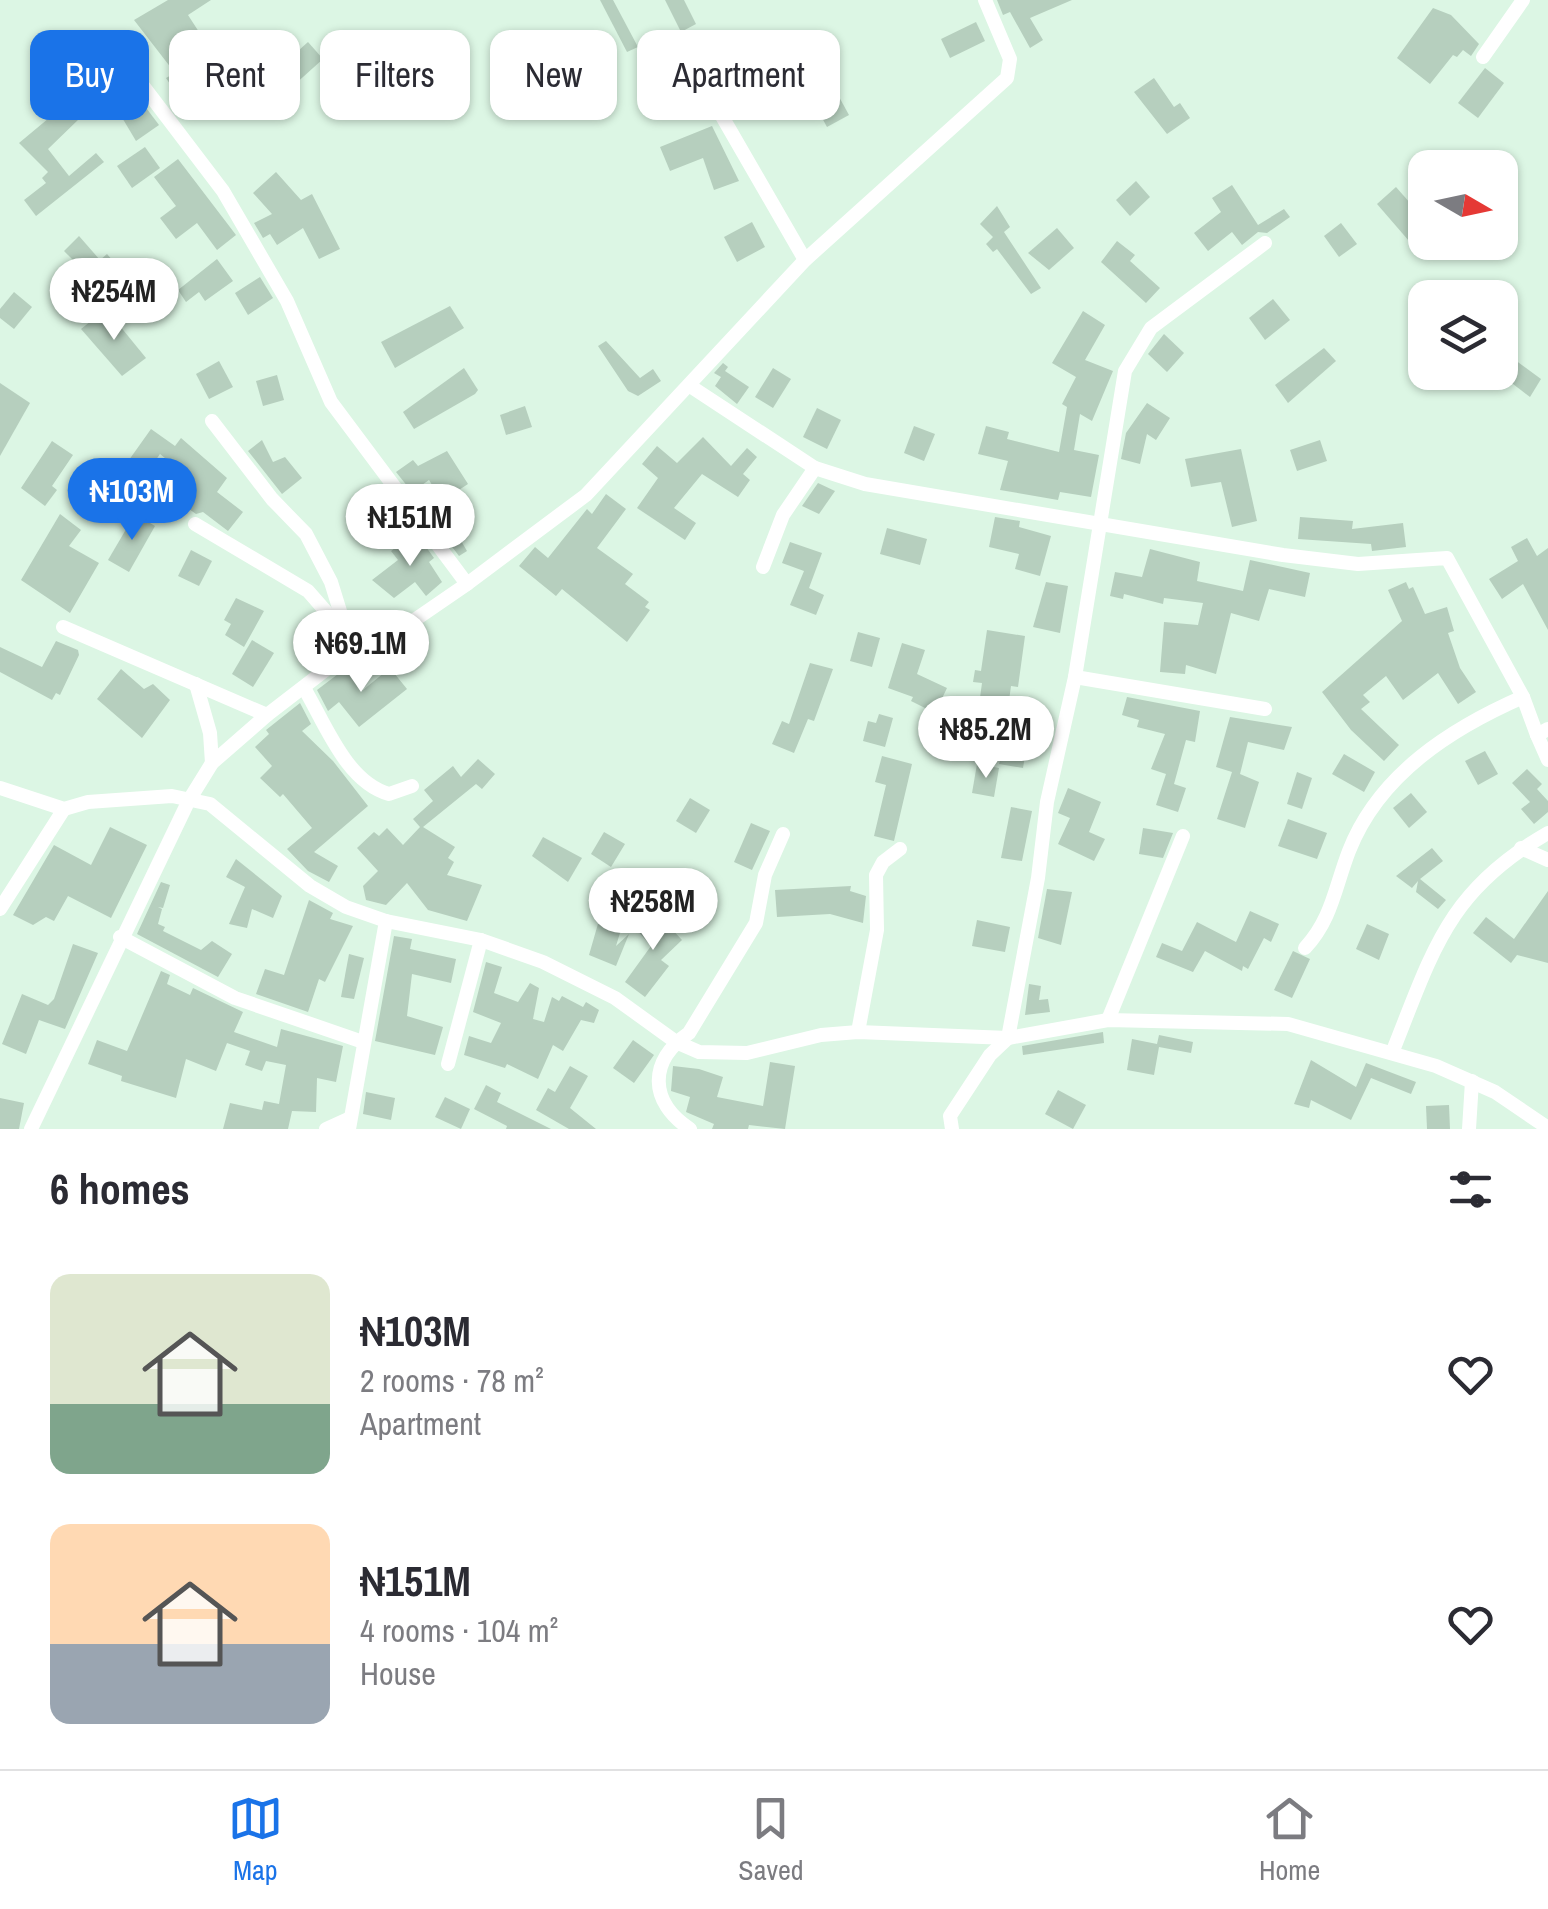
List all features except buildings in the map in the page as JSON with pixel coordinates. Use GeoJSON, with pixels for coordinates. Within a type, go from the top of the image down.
{"type":"FeatureCollection","features":[{"type":"Feature","properties":{"kind":"street"},"geometry":{"type":"LineString","coordinates":[[30,1129],[61,1073],[120,937],[190,798],[212,763],[341,658],[416,619],[586,495],[805,260],[1007,78],[1010,59],[985,0]]}},
{"type":"Feature","properties":{"kind":"street"},"geometry":{"type":"LineString","coordinates":[[1484,57],[1522,0]]}},
{"type":"Feature","properties":{"kind":"street"},"geometry":{"type":"LineString","coordinates":[[149,94],[223,192],[287,301],[331,402],[467,584]]}},
{"type":"Feature","properties":{"kind":"street"},"geometry":{"type":"LineString","coordinates":[[725,120],[805,260]]}},
{"type":"Feature","properties":{"kind":"street"},"geometry":{"type":"LineString","coordinates":[[952,1129],[950,1116],[990,1056],[1008,1038],[1038,878],[1047,802],[1075,678],[1102,524],[1114,419],[1125,371],[1150,328],[1265,243]]}},
{"type":"Feature","properties":{"kind":"street"},"geometry":{"type":"LineString","coordinates":[[690,386],[814,468],[865,484],[1358,564],[1447,558],[1543,732],[1548,760]]}},
{"type":"Feature","properties":{"kind":"street"},"geometry":{"type":"LineString","coordinates":[[212,421],[272,499],[306,534],[330,582],[348,636],[341,658]]}},
{"type":"Feature","properties":{"kind":"street"},"geometry":{"type":"LineString","coordinates":[[762,566],[783,515],[814,468]]}},
{"type":"Feature","properties":{"kind":"street"},"geometry":{"type":"LineString","coordinates":[[195,524],[308,591],[348,636]]}},
{"type":"Feature","properties":{"kind":"street"},"geometry":{"type":"LineString","coordinates":[[64,628],[267,715]]}},
{"type":"Feature","properties":{"kind":"street"},"geometry":{"type":"LineString","coordinates":[[1075,678],[1265,709]]}},
{"type":"Feature","properties":{"kind":"street"},"geometry":{"type":"LineString","coordinates":[[196,684],[210,733],[212,763]]}},
{"type":"Feature","properties":{"kind":"street"},"geometry":{"type":"LineString","coordinates":[[304,688],[349,765],[363,778],[389,794],[412,786]]}},
{"type":"Feature","properties":{"kind":"street"},"geometry":{"type":"LineString","coordinates":[[1306,948],[1330,916],[1360,828],[1418,755],[1472,719],[1523,696]]}},
{"type":"Feature","properties":{"kind":"street"},"geometry":{"type":"LineString","coordinates":[[0,788],[64,809],[105,801],[172,796],[210,804],[310,886],[346,907],[386,922],[481,940],[543,962],[616,998],[676,1042],[699,1052],[747,1054],[821,1035],[858,1032],[1008,1038],[1108,1020],[1288,1024],[1392,1052],[1472,1082],[1495,1092],[1548,1128]]}},
{"type":"Feature","properties":{"kind":"street"},"geometry":{"type":"LineString","coordinates":[[0,909],[64,809]]}},
{"type":"Feature","properties":{"kind":"street"},"geometry":{"type":"LineString","coordinates":[[1392,1052],[1429,957],[1475,885],[1548,832]]}},
{"type":"Feature","properties":{"kind":"street"},"geometry":{"type":"LineString","coordinates":[[690,1129],[668,1113],[656,1087],[676,1042],[689,1033],[756,923],[765,875],[783,834]]}},
{"type":"Feature","properties":{"kind":"street"},"geometry":{"type":"LineString","coordinates":[[1108,1020],[1183,836]]}},
{"type":"Feature","properties":{"kind":"street"},"geometry":{"type":"LineString","coordinates":[[1521,848],[1548,860]]}},
{"type":"Feature","properties":{"kind":"street"},"geometry":{"type":"LineString","coordinates":[[858,1032],[877,930],[876,874],[883,862],[900,849]]}},
{"type":"Feature","properties":{"kind":"street"},"geometry":{"type":"LineString","coordinates":[[326,1129],[348,1124],[386,922]]}},
{"type":"Feature","properties":{"kind":"street"},"geometry":{"type":"LineString","coordinates":[[120,937],[235,998],[363,1042]]}},
{"type":"Feature","properties":{"kind":"street"},"geometry":{"type":"LineString","coordinates":[[448,1064],[481,940]]}},
{"type":"Feature","properties":{"kind":"street"},"geometry":{"type":"LineString","coordinates":[[1469,1129],[1472,1082]]}}]}
